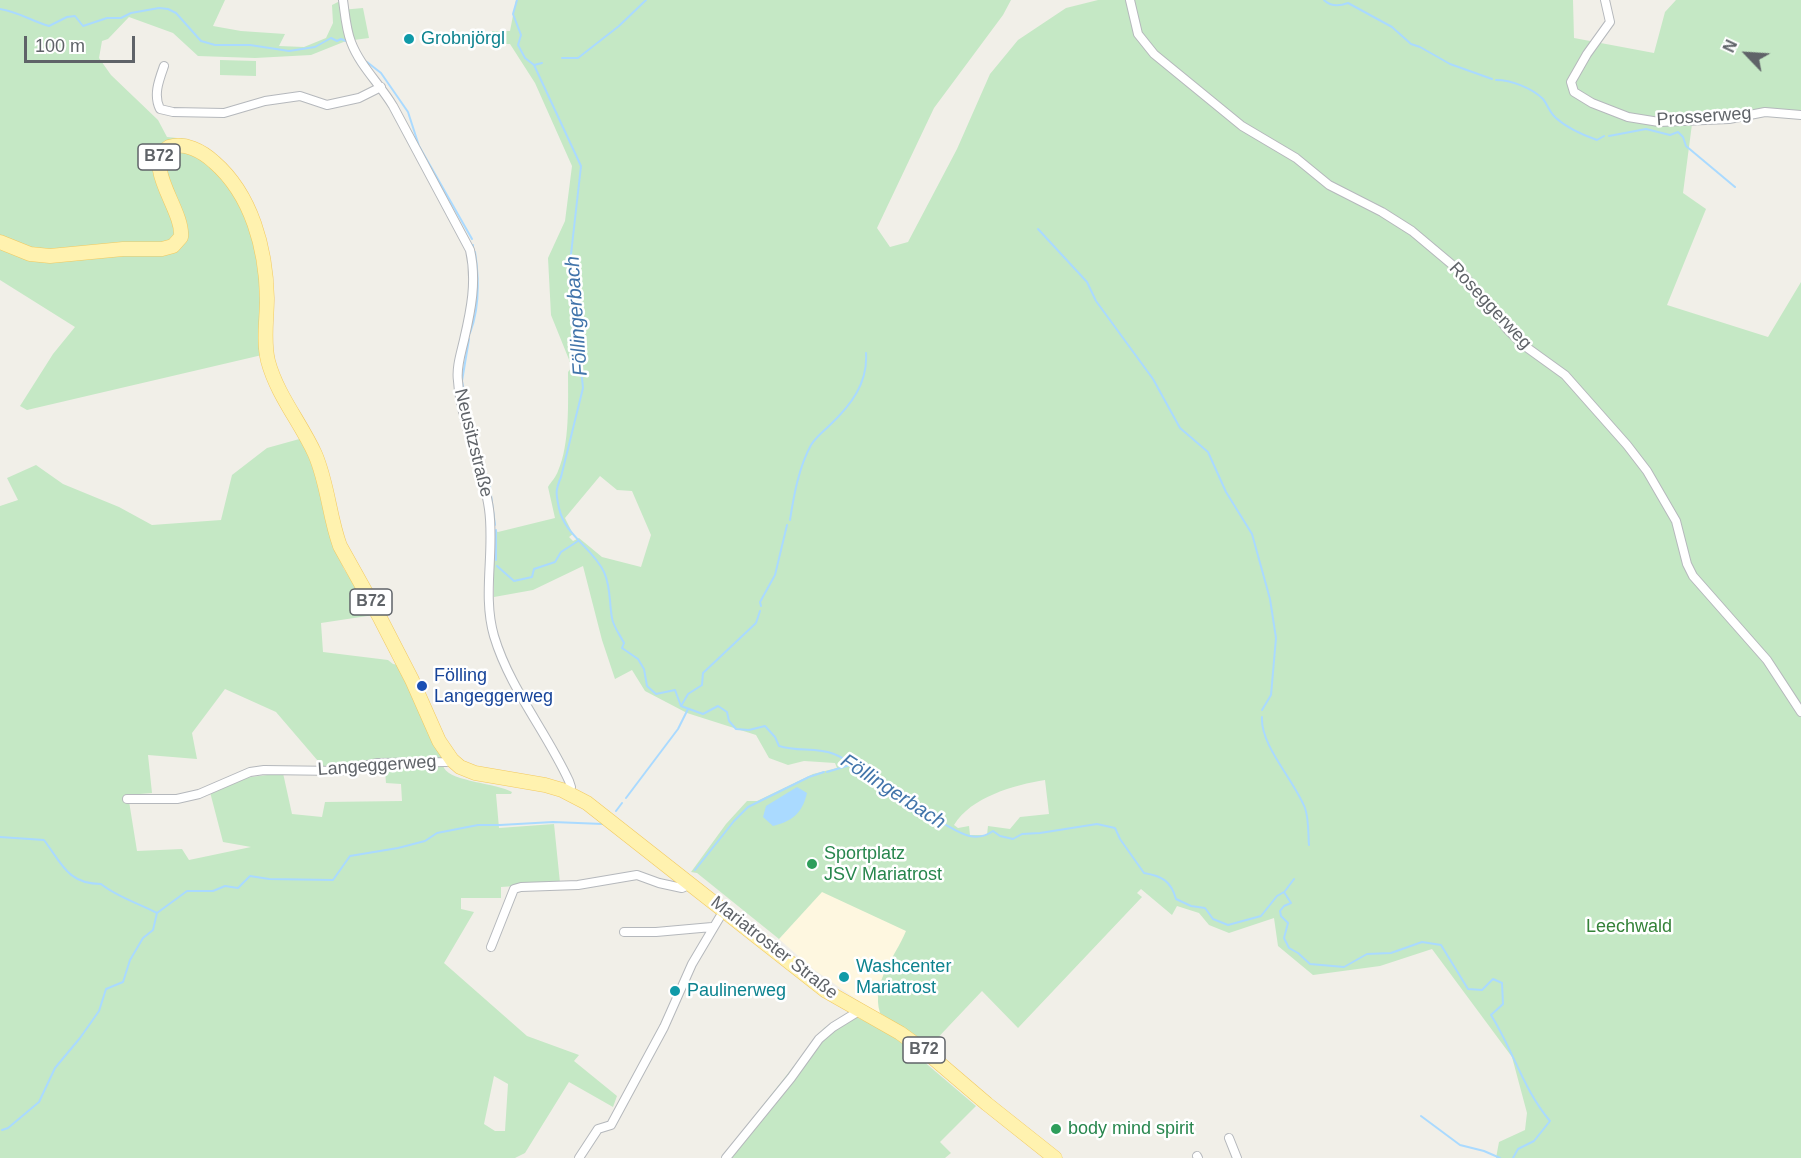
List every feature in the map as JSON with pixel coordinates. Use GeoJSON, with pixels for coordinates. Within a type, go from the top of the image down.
{"type":"FeatureCollection","features":[{"type":"Feature","properties":{"kind":"main road","name":"B72"},"geometry":{"type":"LineString","coordinates":[[0,242],[20,251],[50,256],[123,249],[162,249],[173,246],[181,237],[182,232],[180,218],[159,168],[161,153],[172,146],[185,146],[200,151],[221,168],[239,192],[256,224],[267,294],[268,361],[276,382],[315,454],[325,483],[333,527],[340,546],[412,680],[439,741],[452,760]]}},
{"type":"Feature","properties":{"kind":"main road","name":"Mariatroster Straße"},"geometry":{"type":"LineString","coordinates":[[452,760],[460,767],[475,773],[538,784],[568,793],[603,815],[826,991],[900,1033],[925,1051],[1055,1158]]}},
{"type":"Feature","properties":{"kind":"street","name":"Neusitzstraße"},"geometry":{"type":"LineString","coordinates":[[343,0],[348,33],[353,48],[381,87],[470,250],[473,275],[472,298],[457,379],[462,405],[486,487],[492,549],[488,602],[491,622],[502,659],[514,686],[569,781],[571,787],[568,793]]}},
{"type":"Feature","properties":{"kind":"street","name":"Roseggerweg"},"geometry":{"type":"LineString","coordinates":[[1130,0],[1138,34],[1154,54],[1242,126],[1296,158],[1329,184],[1412,231],[1462,273],[1522,344],[1565,375],[1628,445],[1647,471],[1677,521],[1687,564],[1693,576],[1767,660],[1801,712]]}},
{"type":"Feature","properties":{"kind":"street","name":"Prosserweg"},"geometry":{"type":"LineString","coordinates":[[1605,0],[1610,22],[1587,54],[1571,82],[1574,92],[1583,98],[1628,117],[1659,122],[1729,119],[1765,112],[1801,115]]}},
{"type":"Feature","properties":{"kind":"street"},"geometry":{"type":"LineString","coordinates":[[164,66],[158,82],[156,101],[160,109],[173,111],[224,113],[265,101],[300,96],[327,105],[359,98],[381,87]]}},
{"type":"Feature","properties":{"kind":"street","name":"Langeggerweg"},"geometry":{"type":"LineString","coordinates":[[127,799],[177,800],[207,791],[250,772],[264,770],[339,771],[378,763],[452,760]]}},
{"type":"Feature","properties":{"kind":"street"},"geometry":{"type":"LineString","coordinates":[[491,947],[514,889],[578,885],[637,875],[682,888],[691,884]]}},
{"type":"Feature","properties":{"kind":"street"},"geometry":{"type":"LineString","coordinates":[[579,1158],[598,1130],[611,1125],[664,1027],[692,964],[724,910]]}},
{"type":"Feature","properties":{"kind":"street"},"geometry":{"type":"LineString","coordinates":[[624,932],[656,932],[712,927]]}},
{"type":"Feature","properties":{"kind":"street","name":"Mariatroster Straße"},"geometry":{"type":"LineString","coordinates":[[726,1158],[819,1040],[833,1027],[858,1011]]}},
{"type":"Feature","properties":{"kind":"street"},"geometry":{"type":"LineString","coordinates":[[1229,1138],[1237,1158]]}},
{"type":"Feature","properties":{"kind":"shaded area"},"geometry":{"type":"Polygon","coordinates":[[[822,891],[907,931],[880,982],[877,992],[881,1016],[813,969],[779,939],[822,891]]]}},
{"type":"Feature","properties":{"kind":"green space"},"geometry":{"type":"Polygon","coordinates":[[[0,0],[225,0],[213,26],[241,31],[285,34],[279,46],[304,47],[326,38],[333,23],[332,5],[340,1],[341,10],[363,8],[369,38],[346,41],[311,55],[255,58],[198,56],[173,33],[129,17],[108,39],[102,41],[99,58],[111,75],[158,120],[167,137],[187,139],[217,155],[231,169],[253,207],[259,276],[262,355],[27,410],[20,406],[53,354],[75,327],[0,280],[0,0]]]}},
{"type":"Feature","properties":{"kind":"green space","name":"Leechwald"},"geometry":{"type":"Polygon","coordinates":[[[516,0],[1011,0],[1003,15],[934,108],[877,228],[890,247],[908,242],[957,149],[990,74],[1018,40],[1066,8],[1098,0],[1573,0],[1574,38],[1654,53],[1665,12],[1676,0],[1801,0],[1801,110],[1692,124],[1683,193],[1706,209],[1667,305],[1768,337],[1801,282],[1801,1158],[1496,1158],[1499,1142],[1525,1130],[1527,1113],[1512,1057],[1432,949],[1380,966],[1313,975],[1278,946],[1274,918],[1229,933],[1209,925],[1199,913],[1177,906],[1172,915],[1141,889],[1137,893],[1142,897],[1018,1028],[982,991],[930,1046],[880,1013],[878,1002],[881,981],[906,931],[822,892],[779,939],[697,873],[691,872],[726,824],[747,801],[757,801],[813,774],[837,768],[835,763],[804,761],[788,765],[769,758],[756,735],[687,713],[645,691],[632,670],[615,679],[602,640],[583,566],[533,590],[494,597],[494,530],[498,532],[555,518],[548,487],[557,473],[565,448],[568,423],[568,372],[572,367],[551,315],[548,258],[565,221],[572,166],[535,83],[510,44],[494,44],[492,31],[510,31],[516,0]],[[600,476],[565,518],[573,534],[569,537],[573,541],[579,538],[602,557],[641,567],[651,535],[632,491],[617,490],[600,476]],[[1045,780],[994,794],[971,807],[954,825],[958,828],[969,826],[970,835],[987,835],[988,826],[1010,829],[1020,817],[1049,814],[1045,780]]]}},
{"type":"Feature","properties":{"kind":"green space"},"geometry":{"type":"Polygon","coordinates":[[[220,60],[256,61],[256,76],[220,75],[220,60]]]}},
{"type":"Feature","properties":{"kind":"green space"},"geometry":{"type":"Polygon","coordinates":[[[303,438],[317,473],[332,541],[344,569],[374,615],[321,623],[323,652],[388,660],[398,665],[441,753],[444,768],[456,776],[512,792],[511,794],[496,794],[499,828],[554,824],[560,883],[501,887],[501,898],[461,898],[461,909],[474,912],[444,963],[527,1036],[579,1055],[574,1061],[617,1096],[613,1107],[569,1082],[525,1153],[515,1158],[0,1158],[0,506],[18,500],[7,478],[36,465],[63,484],[119,507],[152,525],[221,520],[232,475],[267,448],[303,438]],[[225,689],[192,733],[197,759],[148,755],[152,793],[128,795],[137,851],[182,849],[189,860],[251,847],[223,842],[210,792],[243,778],[283,773],[292,814],[322,817],[325,802],[402,801],[401,784],[386,783],[384,760],[345,768],[324,768],[276,712],[225,689]],[[494,1076],[484,1124],[495,1131],[505,1131],[508,1084],[494,1076]]]}},
{"type":"Feature","properties":{"kind":"green space"},"geometry":{"type":"Polygon","coordinates":[[[850,1014],[886,1031],[976,1106],[940,1142],[951,1153],[945,1158],[721,1158],[824,1028],[850,1014]]]}},
{"type":"Feature","properties":{"kind":"water"},"geometry":{"type":"Polygon","coordinates":[[[797,787],[807,793],[799,811],[786,822],[773,826],[763,817],[766,806],[797,787]]]}},
{"type":"Feature","properties":{"kind":"waterway","name":"Föllingerbach"},"geometry":{"type":"LineString","coordinates":[[517,0],[513,14],[521,35],[518,45],[525,58],[534,65],[581,166],[570,263],[583,388],[558,486],[557,499],[562,518],[567,526],[593,555],[604,572],[609,589],[613,621],[624,643],[622,648],[638,659],[644,669],[647,686],[656,694],[675,690],[681,706],[703,714],[718,706],[727,712],[729,721],[736,729],[749,730],[765,726],[775,737],[779,746],[827,752],[840,757],[885,791],[924,809],[927,816],[968,836],[984,836],[993,831],[1000,836],[1013,839],[1022,834],[1097,824],[1115,828],[1144,873],[1165,880],[1176,899],[1191,906],[1205,908],[1213,919],[1228,925],[1261,916],[1277,896],[1284,892],[1291,903],[1280,911],[1281,916],[1288,923],[1284,938],[1289,948],[1310,964],[1344,967],[1367,954],[1391,953],[1422,942],[1441,945],[1468,989],[1482,990],[1493,979],[1502,983],[1503,1004],[1491,1015],[1532,1096],[1550,1121],[1534,1141],[1518,1149],[1513,1158]]}},
{"type":"Feature","properties":{"kind":"waterway"},"geometry":{"type":"LineString","coordinates":[[562,58],[578,58],[619,26],[646,0]]}},
{"type":"Feature","properties":{"kind":"waterway"},"geometry":{"type":"LineString","coordinates":[[1324,0],[1336,5],[1348,3],[1392,27],[1411,44],[1450,64],[1492,79]]}},
{"type":"Feature","properties":{"kind":"waterway"},"geometry":{"type":"LineString","coordinates":[[0,9],[49,26],[67,17],[75,16],[83,26],[107,18],[121,18],[131,13],[159,8],[168,9],[176,13],[201,41],[215,45],[250,45],[289,51],[315,47],[331,38],[346,41]]}},
{"type":"Feature","properties":{"kind":"waterway"},"geometry":{"type":"LineString","coordinates":[[367,62],[381,73],[408,112],[419,146],[472,239]]}},
{"type":"Feature","properties":{"kind":"waterway"},"geometry":{"type":"LineString","coordinates":[[534,65],[542,63]]}},
{"type":"Feature","properties":{"kind":"waterway"},"geometry":{"type":"LineString","coordinates":[[1496,80],[1515,83],[1533,91],[1543,99],[1556,118],[1576,131],[1597,140],[1604,136]]}},
{"type":"Feature","properties":{"kind":"waterway"},"geometry":{"type":"LineString","coordinates":[[1609,136],[1646,129],[1670,135],[1678,132],[1683,137],[1686,146],[1735,187]]}},
{"type":"Feature","properties":{"kind":"waterway"},"geometry":{"type":"LineString","coordinates":[[1038,229],[1087,282],[1096,301],[1153,379],[1180,428],[1208,452],[1226,492],[1252,534],[1270,599],[1276,638],[1271,695],[1262,710]]}},
{"type":"Feature","properties":{"kind":"waterway"},"geometry":{"type":"LineString","coordinates":[[470,333],[476,313],[478,292],[475,252]]}},
{"type":"Feature","properties":{"kind":"waterway"},"geometry":{"type":"LineString","coordinates":[[469,339],[462,381],[490,488],[495,525]]}},
{"type":"Feature","properties":{"kind":"waterway"},"geometry":{"type":"LineString","coordinates":[[790,520],[793,500],[807,453],[815,439],[845,410],[857,393],[864,374],[866,353]]}},
{"type":"Feature","properties":{"kind":"waterway"},"geometry":{"type":"LineString","coordinates":[[761,606],[760,602],[775,575],[787,525]]}},
{"type":"Feature","properties":{"kind":"waterway"},"geometry":{"type":"LineString","coordinates":[[496,530],[496,560]]}},
{"type":"Feature","properties":{"kind":"waterway"},"geometry":{"type":"LineString","coordinates":[[497,566],[514,581],[532,577],[534,569],[555,562],[561,552],[578,541]]}},
{"type":"Feature","properties":{"kind":"waterway"},"geometry":{"type":"LineString","coordinates":[[681,706],[688,694],[702,685],[703,673],[756,623],[760,611]]}},
{"type":"Feature","properties":{"kind":"waterway"},"geometry":{"type":"LineString","coordinates":[[626,798],[678,729],[688,709]]}},
{"type":"Feature","properties":{"kind":"waterway"},"geometry":{"type":"LineString","coordinates":[[1262,717],[1266,739],[1305,808],[1309,845]]}},
{"type":"Feature","properties":{"kind":"waterway"},"geometry":{"type":"LineString","coordinates":[[827,772],[850,765]]}},
{"type":"Feature","properties":{"kind":"waterway"},"geometry":{"type":"LineString","coordinates":[[695,870],[748,807],[824,772]]}},
{"type":"Feature","properties":{"kind":"waterway"},"geometry":{"type":"LineString","coordinates":[[616,811],[622,803]]}},
{"type":"Feature","properties":{"kind":"waterway"},"geometry":{"type":"LineString","coordinates":[[2,1130],[8,1128],[39,1102],[55,1068],[99,1011],[106,989],[123,982],[130,960],[143,938],[153,930],[157,913],[187,891],[213,891],[225,886],[238,888],[250,876],[269,879],[333,880],[350,856],[398,848],[425,841],[437,833],[478,825],[553,822],[603,824]]}},
{"type":"Feature","properties":{"kind":"waterway"},"geometry":{"type":"LineString","coordinates":[[0,837],[44,840],[61,864],[73,876],[90,883],[101,884],[157,913]]}},
{"type":"Feature","properties":{"kind":"waterway"},"geometry":{"type":"LineString","coordinates":[[1285,891],[1294,879]]}},
{"type":"Feature","properties":{"kind":"waterway"},"geometry":{"type":"LineString","coordinates":[[1421,1116],[1460,1145],[1500,1158]]}},
{"type":"Feature","properties":{"kind":"place","name":"Grobnjörgl"},"geometry":{"type":"Point","coordinates":[409,39]}},
{"type":"Feature","properties":{"kind":"place","name":"Fölling Langeggerweg"},"geometry":{"type":"Point","coordinates":[422,686]}},
{"type":"Feature","properties":{"kind":"place","name":"Sportplatz JSV Mariatrost"},"geometry":{"type":"Point","coordinates":[812,864]}},
{"type":"Feature","properties":{"kind":"place","name":"Washcenter Mariatrost"},"geometry":{"type":"Point","coordinates":[844,977]}},
{"type":"Feature","properties":{"kind":"place","name":"Paulinerweg"},"geometry":{"type":"Point","coordinates":[675,991]}},
{"type":"Feature","properties":{"kind":"place","name":"body mind spirit"},"geometry":{"type":"Point","coordinates":[1056,1129]}}]}
